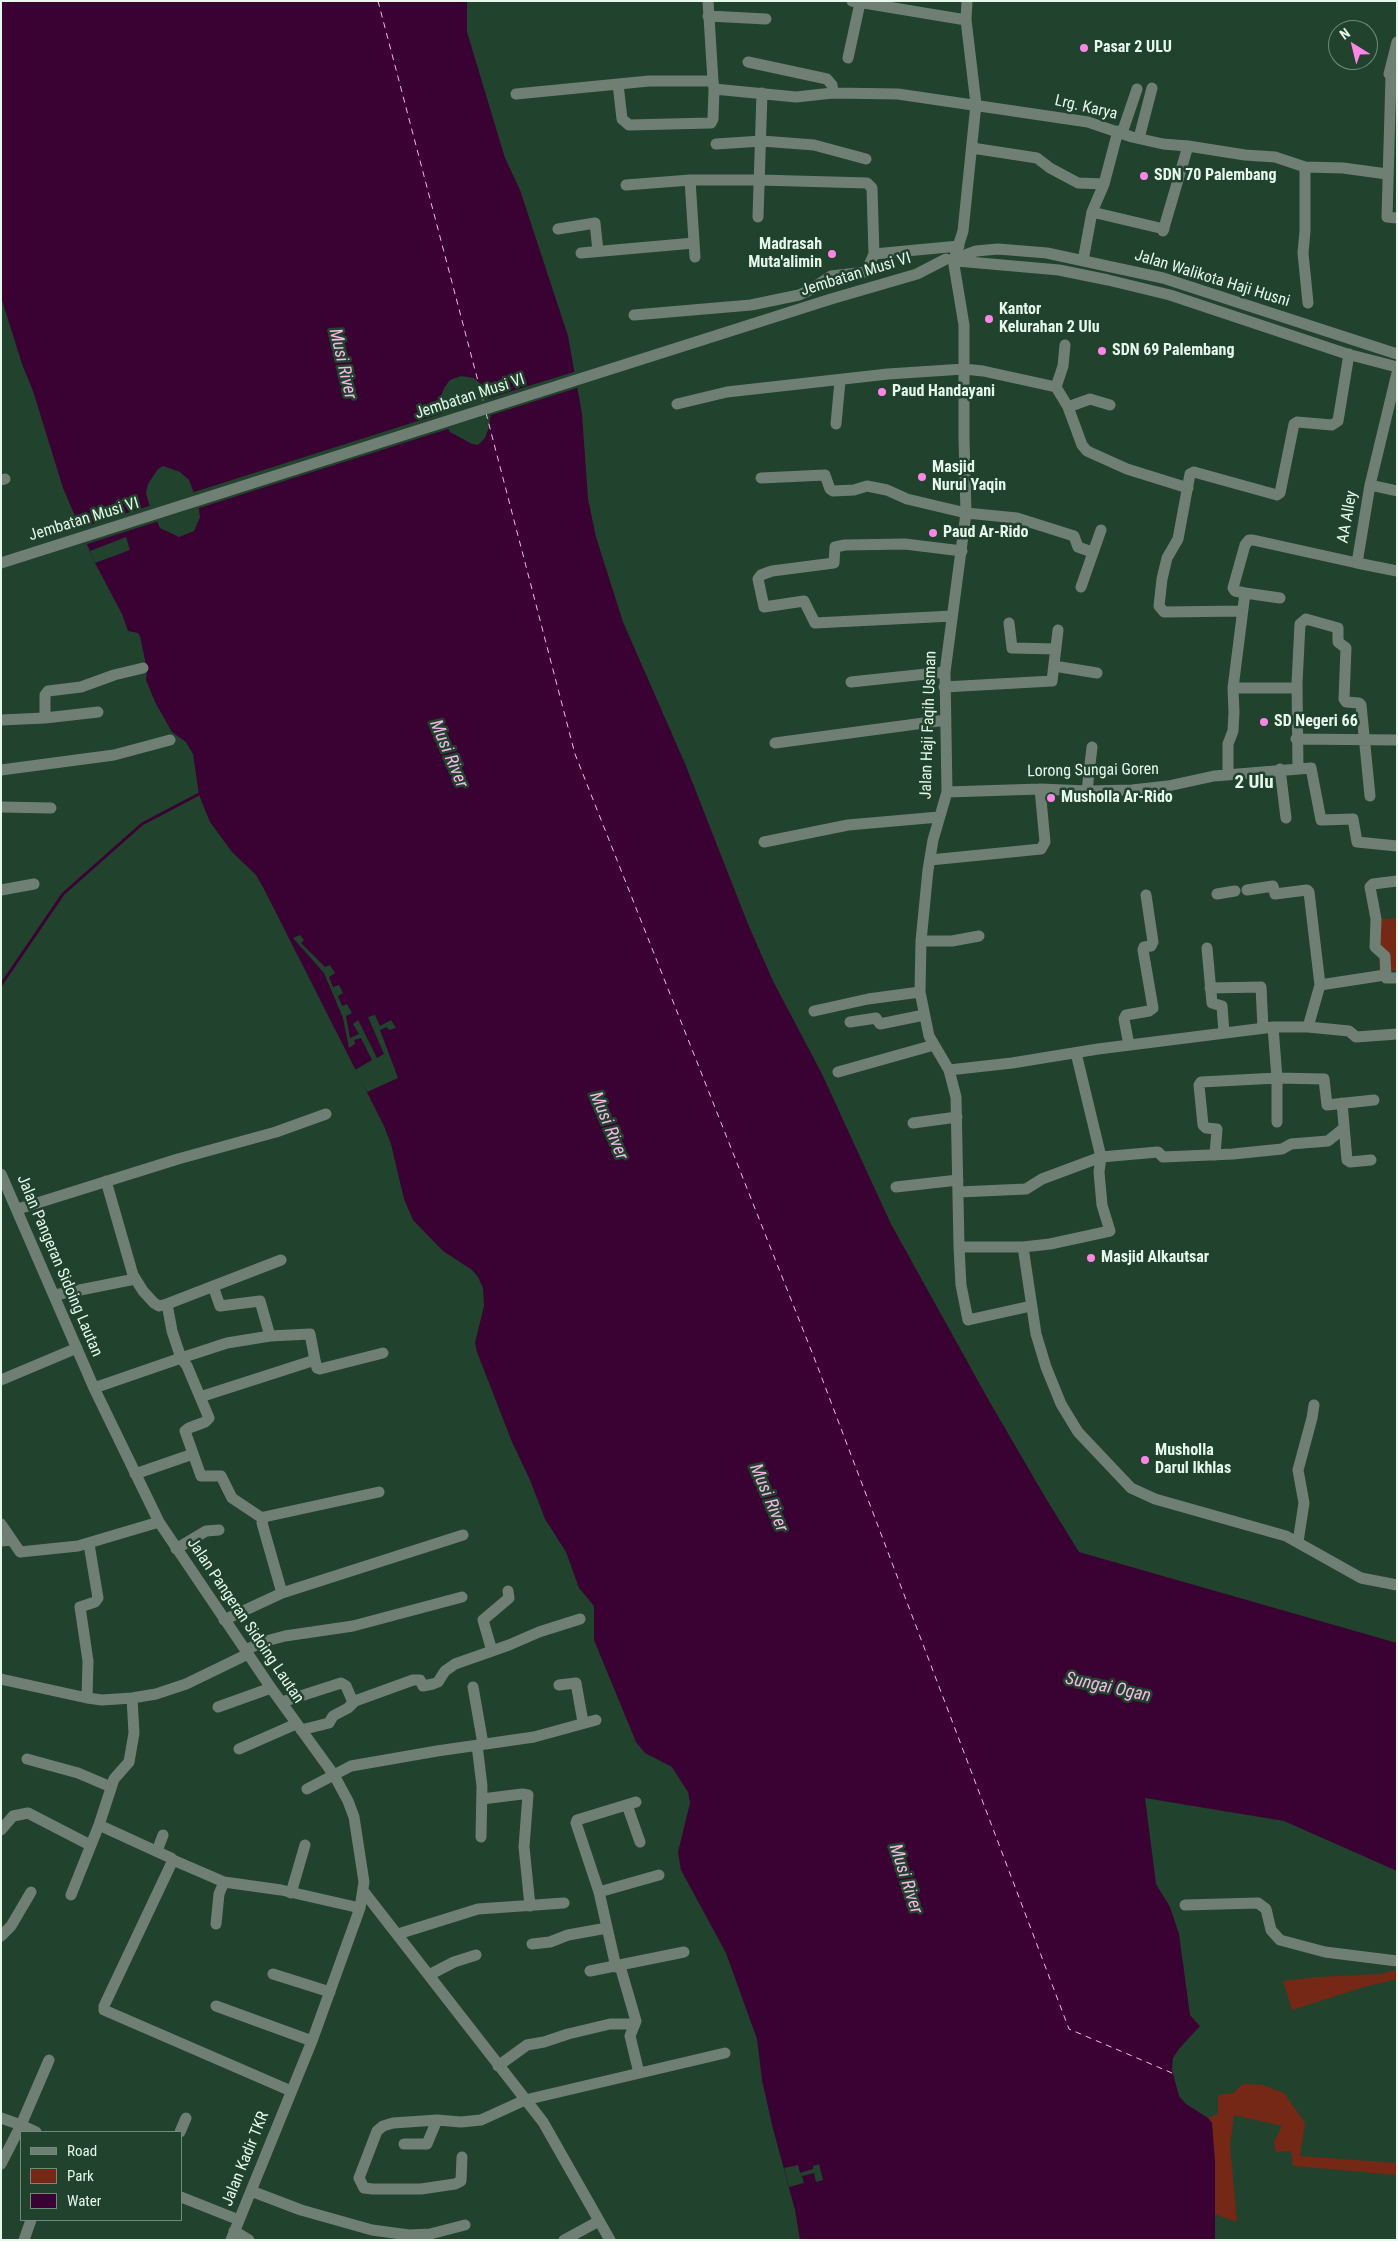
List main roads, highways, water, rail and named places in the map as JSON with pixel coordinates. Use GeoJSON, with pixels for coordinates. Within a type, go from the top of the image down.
{"type":"FeatureCollection","features":[{"type":"Feature","properties":{"kind":"water"},"geometry":{"type":"Polygon","coordinates":[[[1,1],[467,1],[467,32],[505,158],[520,190],[568,336],[582,414],[588,499],[596,537],[623,622],[686,766],[748,924],[773,981],[822,1074],[891,1224],[988,1399],[1079,1552],[1397,1643],[1397,1871],[1284,1821],[1145,1798],[1156,1884],[1170,1907],[1179,1934],[1190,2015],[1200,2026],[1173,2058],[1172,2070],[1179,2096],[1186,2104],[1208,2118],[1212,2123],[1215,2161],[1215,2240],[800,2240],[795,2210],[762,2080],[757,2039],[726,1953],[681,1870],[678,1852],[690,1803],[688,1792],[672,1767],[645,1753],[636,1742],[594,1640],[594,1606],[579,1588],[566,1552],[545,1519],[530,1480],[512,1442],[475,1343],[484,1306],[483,1288],[472,1270],[443,1251],[413,1220],[404,1199],[391,1144],[384,1126],[264,889],[256,875],[232,852],[210,822],[199,795],[193,754],[186,742],[172,732],[155,702],[146,680],[147,670],[140,636],[138,633],[128,631],[122,614],[95,563],[63,488],[1,297],[1,1]],[[461,376],[450,380],[444,388],[440,399],[440,410],[450,432],[472,444],[478,445],[485,438],[489,427],[490,403],[484,387],[474,378],[461,376]],[[163,466],[158,469],[148,484],[146,493],[160,528],[179,537],[194,531],[200,517],[198,504],[189,480],[180,472],[163,466]]]}},
{"type":"Feature","properties":{"kind":"waterway"},"geometry":{"type":"LineString","coordinates":[[1,985],[63,894],[142,824],[201,793]]}},
{"type":"Feature","properties":{"kind":"place","name":"Pasar 2 ULU"},"geometry":{"type":"Point","coordinates":[1084,48]}},
{"type":"Feature","properties":{"kind":"place","name":"SDN 70 Palembang"},"geometry":{"type":"Point","coordinates":[1144,176]}},
{"type":"Feature","properties":{"kind":"place","name":"Madrasah Muta'alimin"},"geometry":{"type":"Point","coordinates":[832,254]}},
{"type":"Feature","properties":{"kind":"place","name":"Kantor Kelurahan 2 Ulu"},"geometry":{"type":"Point","coordinates":[989,319]}},
{"type":"Feature","properties":{"kind":"place","name":"SDN 69 Palembang"},"geometry":{"type":"Point","coordinates":[1102,351]}},
{"type":"Feature","properties":{"kind":"place","name":"Paud Handayani"},"geometry":{"type":"Point","coordinates":[882,392]}},
{"type":"Feature","properties":{"kind":"place","name":"Masjid Nurul Yaqin"},"geometry":{"type":"Point","coordinates":[922,477]}},
{"type":"Feature","properties":{"kind":"place","name":"Paud Ar-Rido"},"geometry":{"type":"Point","coordinates":[933,533]}},
{"type":"Feature","properties":{"kind":"place","name":"SD Negeri 66"},"geometry":{"type":"Point","coordinates":[1264,722]}},
{"type":"Feature","properties":{"kind":"place","name":"Musholla Ar-Rido"},"geometry":{"type":"Point","coordinates":[1051,798]}},
{"type":"Feature","properties":{"kind":"place","name":"Masjid Alkautsar"},"geometry":{"type":"Point","coordinates":[1091,1258]}},
{"type":"Feature","properties":{"kind":"place","name":"Musholla Darul Ikhlas"},"geometry":{"type":"Point","coordinates":[1145,1460]}},
{"type":"Feature","properties":{"kind":"district","name":"2 Ulu"},"geometry":{"type":"Point","coordinates":[1254,783]}},
{"type":"Feature","properties":{"kind":"water label","name":"Musi River"},"geometry":{"type":"Point","coordinates":[342,364]}},
{"type":"Feature","properties":{"kind":"water label","name":"Musi River"},"geometry":{"type":"Point","coordinates":[448,754]}},
{"type":"Feature","properties":{"kind":"water label","name":"Musi River"},"geometry":{"type":"Point","coordinates":[608,1126]}},
{"type":"Feature","properties":{"kind":"water label","name":"Musi River"},"geometry":{"type":"Point","coordinates":[768,1498]}},
{"type":"Feature","properties":{"kind":"water label","name":"Sungai Ogan"},"geometry":{"type":"Point","coordinates":[1108,1688]}},
{"type":"Feature","properties":{"kind":"water label","name":"Musi River"},"geometry":{"type":"Point","coordinates":[905,1879]}}]}
